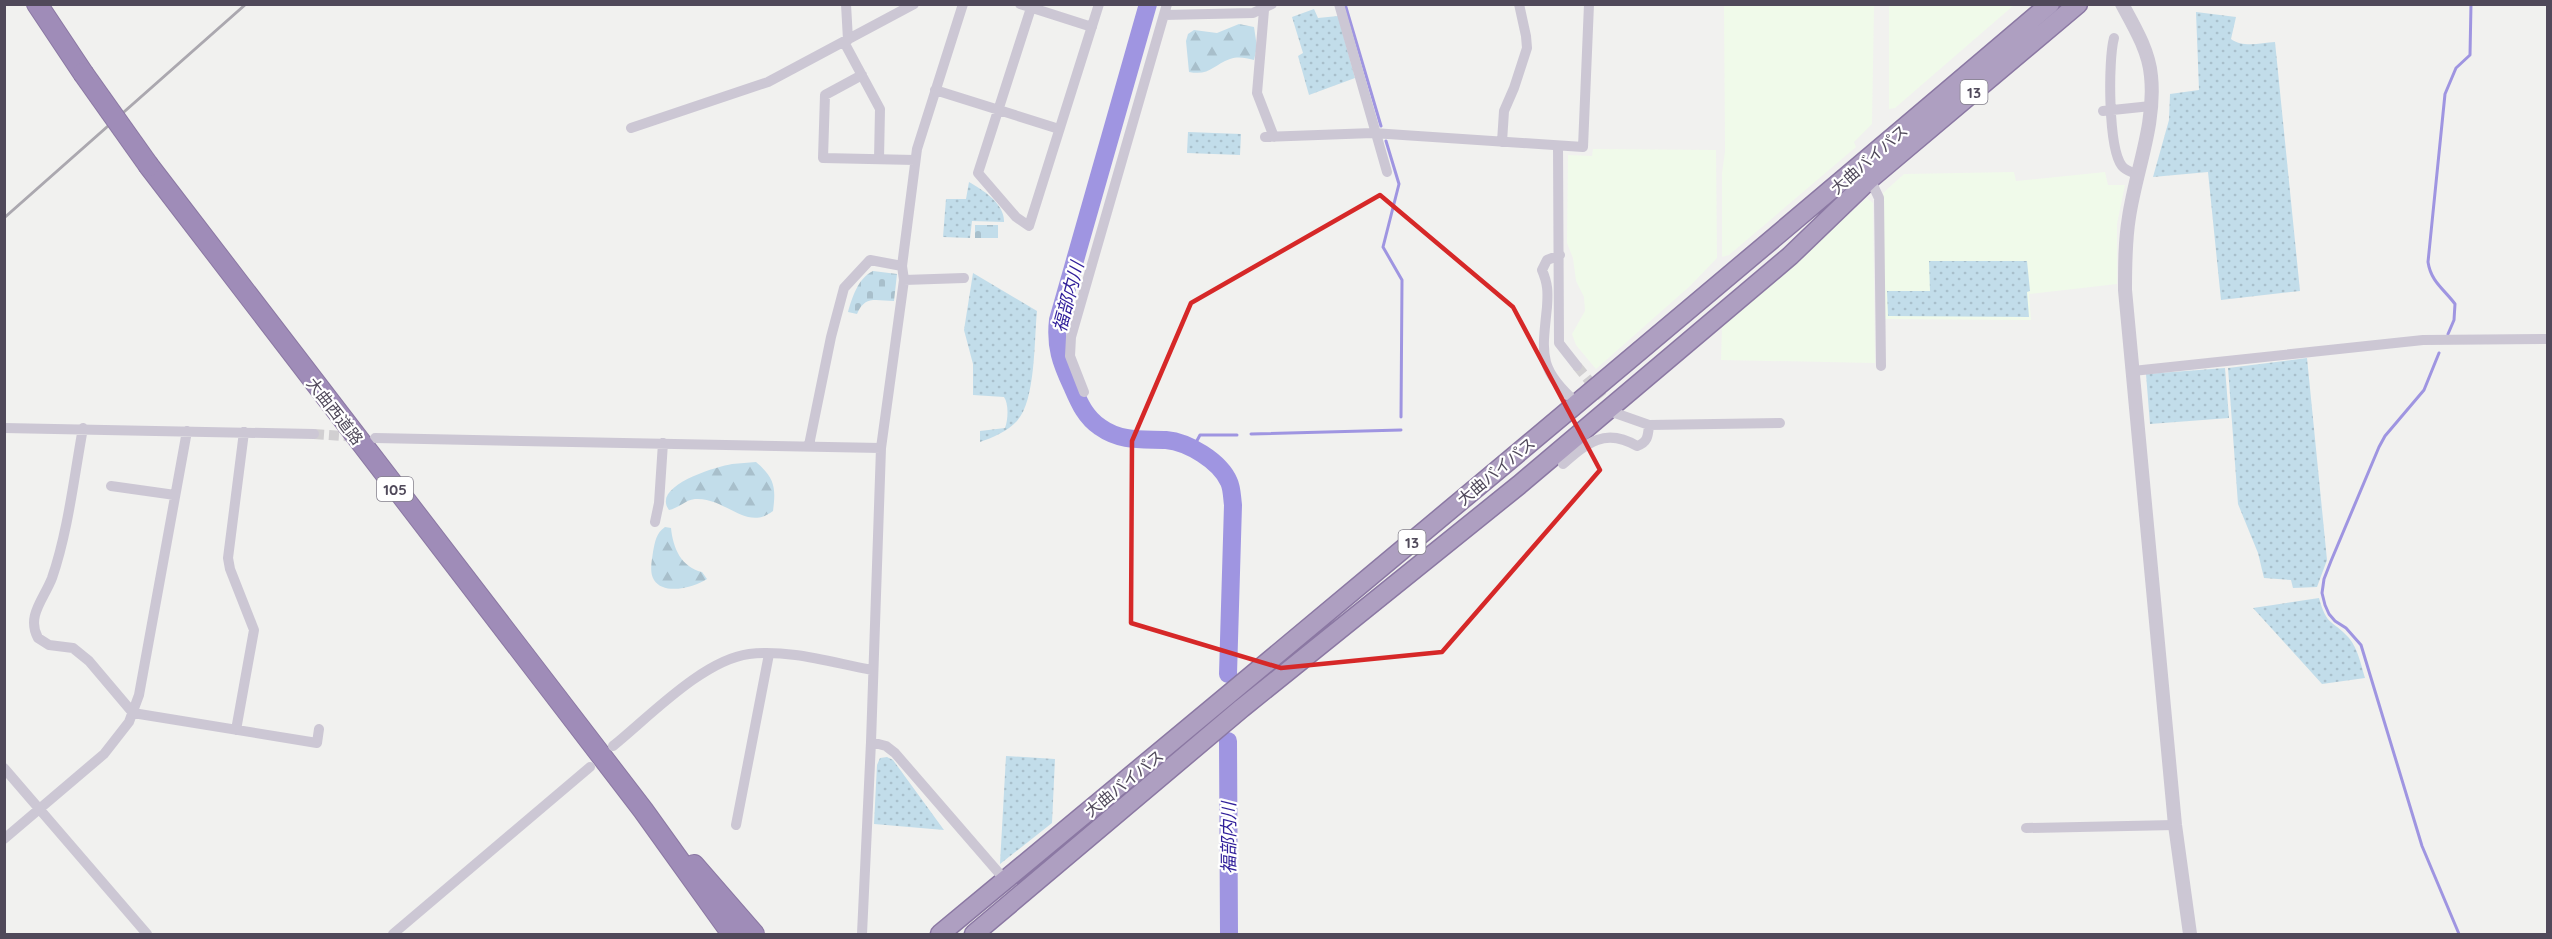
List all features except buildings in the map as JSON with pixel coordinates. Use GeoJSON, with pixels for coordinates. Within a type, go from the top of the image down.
{"type":"FeatureCollection","features":[{"type":"Feature","properties":{"kind":"highway","name":"大曲西道路"},"geometry":{"type":"LineString","coordinates":[[37,4],[149,166],[643,810]]}},
{"type":"Feature","properties":{"kind":"highway","name":"大曲バイパス"},"geometry":{"type":"LineString","coordinates":[[940,934],[1205,717],[1836,187],[2050,4]]}},
{"type":"Feature","properties":{"kind":"highway","name":"大曲バイパス"},"geometry":{"type":"LineString","coordinates":[[974,934],[1242,708],[1561,450],[1790,256],[1870,178],[2078,4]]}},
{"type":"Feature","properties":{"kind":"highway"},"geometry":{"type":"LineString","coordinates":[[643,810],[732,934]]}},
{"type":"Feature","properties":{"kind":"highway"},"geometry":{"type":"LineString","coordinates":[[643,810],[701,872],[754,934]]}},
{"type":"Feature","properties":{"kind":"street"},"geometry":{"type":"LineString","coordinates":[[846,4],[846,41],[880,109],[879,159]]}},
{"type":"Feature","properties":{"kind":"street"},"geometry":{"type":"LineString","coordinates":[[631,128],[768,82],[914,4]]}},
{"type":"Feature","properties":{"kind":"street"},"geometry":{"type":"LineString","coordinates":[[862,934],[881,448],[904,280],[902,266],[915,160],[963,4]]}},
{"type":"Feature","properties":{"kind":"street"},"geometry":{"type":"LineString","coordinates":[[1020,4],[1092,27]]}},
{"type":"Feature","properties":{"kind":"street"},"geometry":{"type":"LineString","coordinates":[[1031,8],[978,173],[1016,218],[1029,226],[1099,4]]}},
{"type":"Feature","properties":{"kind":"street"},"geometry":{"type":"LineString","coordinates":[[1339,4],[1387,172]]}},
{"type":"Feature","properties":{"kind":"street"},"geometry":{"type":"LineString","coordinates":[[1503,142],[1504,111],[1527,48],[1519,4]]}},
{"type":"Feature","properties":{"kind":"street"},"geometry":{"type":"LineString","coordinates":[[1084,392],[1070,356],[1071,337],[1165,10],[1253,13],[1268,7],[1257,93],[1270,137],[1377,134],[1583,147],[1588,4]]}},
{"type":"Feature","properties":{"kind":"street"},"geometry":{"type":"LineString","coordinates":[[2122,4],[2145,52],[2151,74],[2151,106],[2129,217],[2125,254],[2125,290],[2175,825],[2190,934]]}},
{"type":"Feature","properties":{"kind":"street"},"geometry":{"type":"LineString","coordinates":[[2114,38],[2108,110],[2117,157],[2126,170],[2138,175]]}},
{"type":"Feature","properties":{"kind":"street"},"geometry":{"type":"LineString","coordinates":[[862,75],[825,95],[823,158],[915,160]]}},
{"type":"Feature","properties":{"kind":"street"},"geometry":{"type":"LineString","coordinates":[[935,90],[1059,129]]}},
{"type":"Feature","properties":{"kind":"street"},"geometry":{"type":"LineString","coordinates":[[2108,110],[2151,106]]}},
{"type":"Feature","properties":{"kind":"street"},"geometry":{"type":"LineString","coordinates":[[1558,146],[1559,343],[1577,366]]}},
{"type":"Feature","properties":{"kind":"street"},"geometry":{"type":"LineString","coordinates":[[1870,178],[1879,198],[1881,366]]}},
{"type":"Feature","properties":{"kind":"street"},"geometry":{"type":"LineString","coordinates":[[1560,255],[1547,260],[1542,270],[1549,285],[1543,353],[1551,375],[1577,403]]}},
{"type":"Feature","properties":{"kind":"street"},"geometry":{"type":"LineString","coordinates":[[809,445],[831,337],[844,288],[870,260],[902,266]]}},
{"type":"Feature","properties":{"kind":"street"},"geometry":{"type":"LineString","coordinates":[[904,280],[964,278]]}},
{"type":"Feature","properties":{"kind":"street"},"geometry":{"type":"LineString","coordinates":[[2133,371],[2423,340],[2547,339]]}},
{"type":"Feature","properties":{"kind":"street"},"geometry":{"type":"LineString","coordinates":[[1615,413],[1648,425],[1780,423]]}},
{"type":"Feature","properties":{"kind":"street"},"geometry":{"type":"LineString","coordinates":[[1561,450],[1563,464],[1596,439],[1612,437],[1628,440],[1637,446],[1644,443],[1648,437],[1648,425]]}},
{"type":"Feature","properties":{"kind":"street"},"geometry":{"type":"LineString","coordinates":[[4,428],[314,434]]}},
{"type":"Feature","properties":{"kind":"street"},"geometry":{"type":"LineString","coordinates":[[83,428],[65,533],[51,578],[34,615],[33,626],[42,642],[69,646],[89,661],[133,713],[317,743],[319,729]]}},
{"type":"Feature","properties":{"kind":"street"},"geometry":{"type":"LineString","coordinates":[[4,839],[104,754],[123,732],[133,713],[139,695],[187,430]]}},
{"type":"Feature","properties":{"kind":"street"},"geometry":{"type":"LineString","coordinates":[[236,730],[254,630],[230,569],[228,558],[244,432]]}},
{"type":"Feature","properties":{"kind":"street"},"geometry":{"type":"LineString","coordinates":[[375,438],[881,448]]}},
{"type":"Feature","properties":{"kind":"street"},"geometry":{"type":"LineString","coordinates":[[655,522],[659,503],[663,443]]}},
{"type":"Feature","properties":{"kind":"street"},"geometry":{"type":"LineString","coordinates":[[111,486],[175,495]]}},
{"type":"Feature","properties":{"kind":"street"},"geometry":{"type":"LineString","coordinates":[[613,746],[702,673],[727,660],[747,654],[806,657],[872,670]]}},
{"type":"Feature","properties":{"kind":"street"},"geometry":{"type":"LineString","coordinates":[[736,825],[769,654]]}},
{"type":"Feature","properties":{"kind":"street"},"geometry":{"type":"LineString","coordinates":[[871,742],[886,746],[895,753],[1005,880]]}},
{"type":"Feature","properties":{"kind":"street"},"geometry":{"type":"LineString","coordinates":[[393,934],[590,767]]}},
{"type":"Feature","properties":{"kind":"street"},"geometry":{"type":"LineString","coordinates":[[4,768],[147,934]]}},
{"type":"Feature","properties":{"kind":"street"},"geometry":{"type":"LineString","coordinates":[[2026,828],[2175,825]]}},
{"type":"Feature","properties":{"kind":"highlighted area"},"geometry":{"type":"Polygon","coordinates":[[[1380,195],[1513,307],[1600,470],[1442,652],[1281,668],[1131,623],[1132,441],[1191,303],[1380,195]]]}},
{"type":"Feature","properties":{"kind":"shaded area"},"geometry":{"type":"Polygon","coordinates":[[[1874,4],[1874,7],[1872,124],[1854,142],[1856,147],[1729,255],[1722,257],[1722,174],[1725,151],[1724,5],[1874,4]]]}},
{"type":"Feature","properties":{"kind":"shaded area"},"geometry":{"type":"Polygon","coordinates":[[[1889,4],[2014,5],[1895,108],[1889,109],[1889,4]]]}},
{"type":"Feature","properties":{"kind":"shaded area"},"geometry":{"type":"Polygon","coordinates":[[[1593,149],[1716,150],[1717,258],[1690,286],[1596,369],[1576,345],[1572,334],[1585,311],[1584,297],[1576,281],[1573,258],[1567,243],[1568,155],[1592,156],[1593,149]]]}},
{"type":"Feature","properties":{"kind":"shaded area"},"geometry":{"type":"Polygon","coordinates":[[[2014,172],[2016,181],[2105,172],[2108,185],[2125,185],[2117,224],[2117,284],[2029,294],[2031,320],[1884,319],[1883,193],[1904,174],[2014,172]]]}},
{"type":"Feature","properties":{"kind":"shaded area"},"geometry":{"type":"Polygon","coordinates":[[[1867,198],[1873,203],[1875,363],[1721,360],[1722,327],[1867,198]]]}},
{"type":"Feature","properties":{"kind":"green space"},"geometry":{"type":"Polygon","coordinates":[[[1314,9],[1318,18],[1338,16],[1355,78],[1309,95],[1298,56],[1303,53],[1292,17],[1314,9]]]}},
{"type":"Feature","properties":{"kind":"green space"},"geometry":{"type":"Polygon","coordinates":[[[2196,12],[2236,17],[2231,39],[2236,42],[2252,44],[2275,42],[2300,291],[2221,300],[2208,172],[2153,177],[2169,120],[2170,94],[2199,90],[2196,12]]]}},
{"type":"Feature","properties":{"kind":"green space"},"geometry":{"type":"Polygon","coordinates":[[[1239,24],[1254,27],[1257,47],[1254,60],[1233,58],[1207,71],[1189,72],[1186,41],[1188,34],[1194,30],[1217,33],[1239,24]]]}},
{"type":"Feature","properties":{"kind":"green space"},"geometry":{"type":"Polygon","coordinates":[[[1188,132],[1241,134],[1240,155],[1187,153],[1188,132]]]}},
{"type":"Feature","properties":{"kind":"green space"},"geometry":{"type":"Polygon","coordinates":[[[969,182],[986,193],[997,204],[1001,209],[1004,222],[972,221],[970,238],[943,237],[946,199],[966,199],[969,182]]]}},
{"type":"Feature","properties":{"kind":"green space"},"geometry":{"type":"Polygon","coordinates":[[[975,225],[998,225],[998,238],[975,238],[975,225]]]}},
{"type":"Feature","properties":{"kind":"green space"},"geometry":{"type":"Polygon","coordinates":[[[1929,261],[2027,261],[2030,291],[2027,292],[2029,317],[1888,316],[1887,291],[1930,291],[1929,261]]]}},
{"type":"Feature","properties":{"kind":"green space"},"geometry":{"type":"Polygon","coordinates":[[[873,271],[897,274],[894,301],[872,300],[864,304],[857,314],[848,312],[863,278],[873,271]]]}},
{"type":"Feature","properties":{"kind":"green space"},"geometry":{"type":"Polygon","coordinates":[[[973,273],[1037,311],[1031,384],[1023,411],[1009,428],[980,442],[980,431],[1005,428],[1008,412],[1004,397],[973,395],[973,364],[964,330],[973,273]]]}},
{"type":"Feature","properties":{"kind":"green space"},"geometry":{"type":"Polygon","coordinates":[[[2307,358],[2327,560],[2317,587],[2293,588],[2291,580],[2264,578],[2258,553],[2238,504],[2228,368],[2307,358]]]}},
{"type":"Feature","properties":{"kind":"green space"},"geometry":{"type":"Polygon","coordinates":[[[2225,368],[2229,418],[2150,424],[2146,374],[2225,368]]]}},
{"type":"Feature","properties":{"kind":"green space"},"geometry":{"type":"Polygon","coordinates":[[[756,462],[771,478],[774,490],[773,511],[754,518],[716,503],[695,499],[669,510],[666,501],[669,493],[687,479],[732,464],[756,462]]]}},
{"type":"Feature","properties":{"kind":"green space"},"geometry":{"type":"Polygon","coordinates":[[[665,527],[671,528],[676,549],[683,561],[702,572],[707,579],[688,587],[672,589],[659,585],[654,580],[651,566],[654,545],[658,535],[665,527]]]}},
{"type":"Feature","properties":{"kind":"green space"},"geometry":{"type":"Polygon","coordinates":[[[2319,598],[2331,622],[2352,642],[2365,678],[2322,684],[2253,608],[2319,598]]]}},
{"type":"Feature","properties":{"kind":"green space"},"geometry":{"type":"Polygon","coordinates":[[[1006,756],[1055,759],[1052,823],[1000,864],[1006,756]]]}},
{"type":"Feature","properties":{"kind":"green space"},"geometry":{"type":"Polygon","coordinates":[[[887,757],[893,760],[944,830],[874,824],[877,765],[880,758],[887,757]]]}},
{"type":"Feature","properties":{"kind":"waterway","name":"福部内川"},"geometry":{"type":"LineString","coordinates":[[1148,4],[1058,320],[1058,346],[1077,398],[1086,414],[1095,423],[1108,432],[1124,437],[1166,440],[1184,444],[1211,460],[1225,474],[1229,482],[1233,505],[1228,674]]}},
{"type":"Feature","properties":{"kind":"waterway"},"geometry":{"type":"LineString","coordinates":[[1345,4],[1381,126]]}},
{"type":"Feature","properties":{"kind":"waterway"},"geometry":{"type":"LineString","coordinates":[[2448,334],[2454,320],[2455,304],[2435,280],[2428,262],[2445,94],[2456,68],[2470,55],[2471,4]]}},
{"type":"Feature","properties":{"kind":"waterway"},"geometry":{"type":"LineString","coordinates":[[1386,141],[1399,184],[1383,247],[1402,280],[1401,417]]}},
{"type":"Feature","properties":{"kind":"waterway"},"geometry":{"type":"LineString","coordinates":[[2439,353],[2424,390],[2385,436],[2379,447],[2331,561],[2324,579],[2322,593],[2329,614],[2361,645],[2422,846],[2459,934]]}},
{"type":"Feature","properties":{"kind":"waterway"},"geometry":{"type":"LineString","coordinates":[[1251,434],[1401,430]]}},
{"type":"Feature","properties":{"kind":"waterway"},"geometry":{"type":"LineString","coordinates":[[1193,448],[1200,435],[1237,435]]}},
{"type":"Feature","properties":{"kind":"waterway","name":"福部内川"},"geometry":{"type":"LineString","coordinates":[[1228,741],[1229,934]]}},
{"type":"Feature","properties":{"kind":"tunnel"},"geometry":{"type":"LineString","coordinates":[[1577,366],[1613,410]]}},
{"type":"Feature","properties":{"kind":"tunnel"},"geometry":{"type":"LineString","coordinates":[[314,434],[356,437]]}},
{"type":"Feature","properties":{"kind":"railway"},"geometry":{"type":"LineString","coordinates":[[4,218],[246,4]]}}]}
